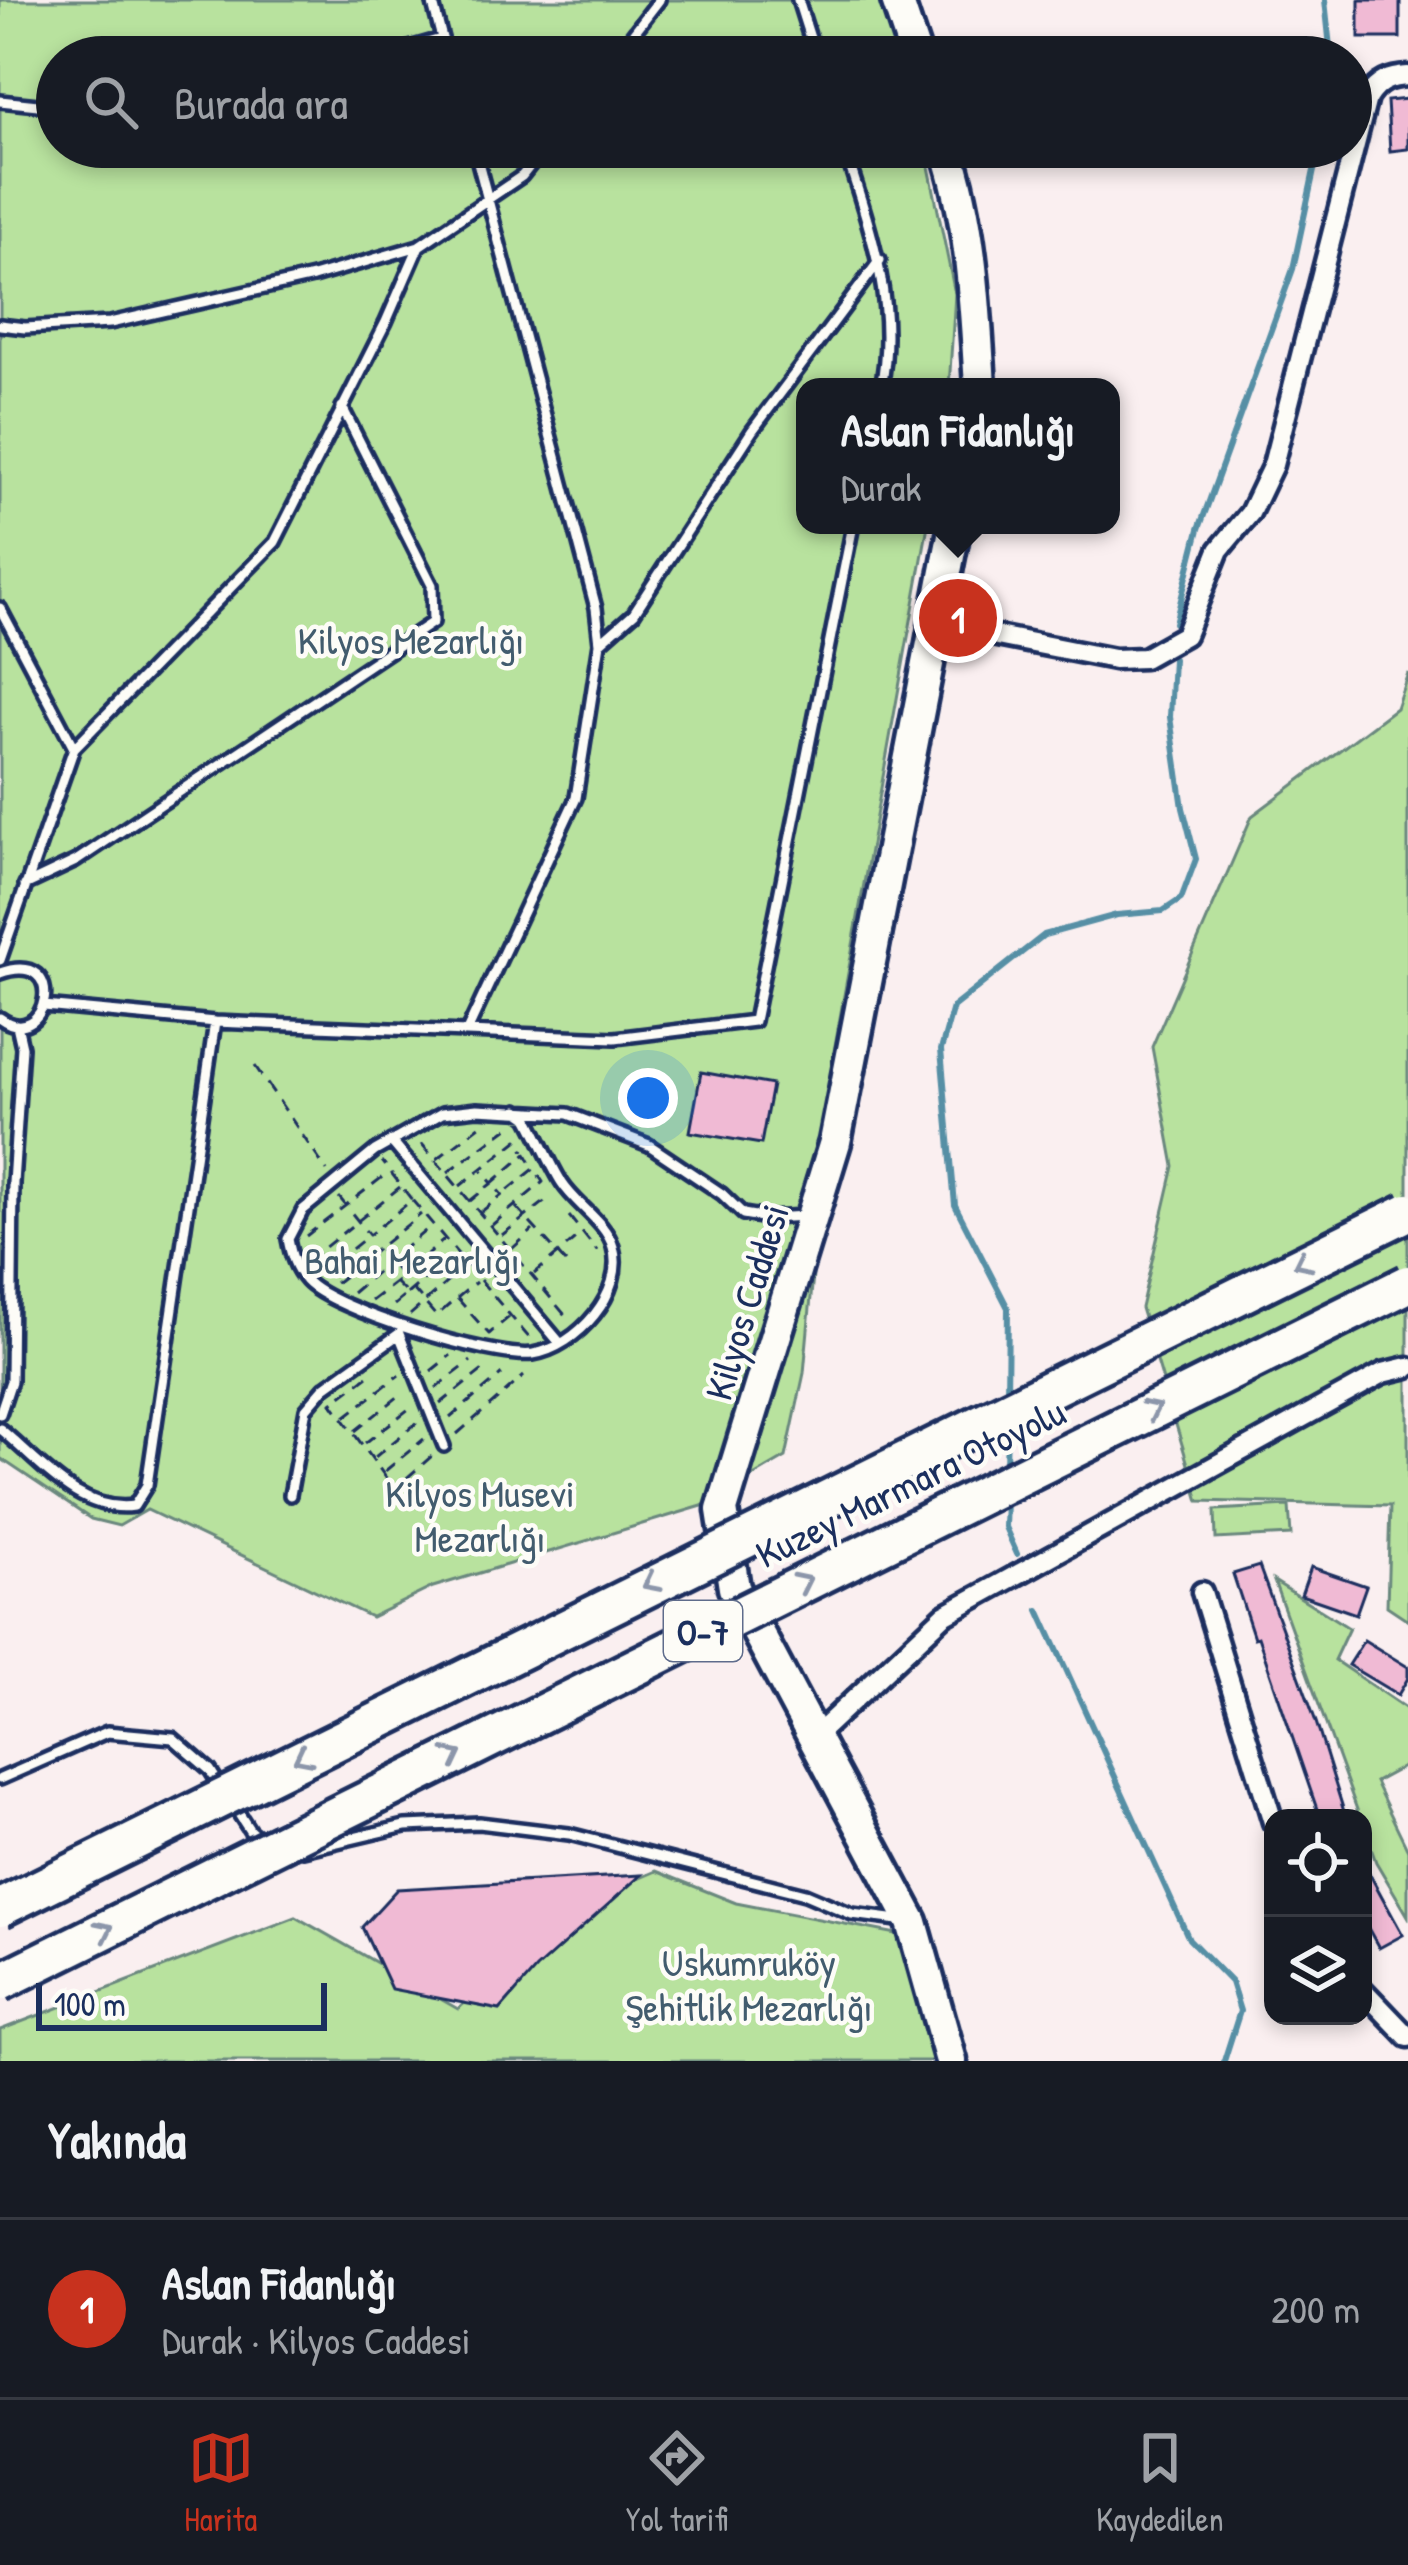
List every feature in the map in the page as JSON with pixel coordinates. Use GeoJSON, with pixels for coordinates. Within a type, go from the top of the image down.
{"type":"FeatureCollection","features":[{"type":"Feature","properties":{"kind":"highway","name":"Kuzey Marmara Otoyolu"},"geometry":{"type":"LineString","coordinates":[[0,1908],[1408,1212]]}},
{"type":"Feature","properties":{"kind":"highway","name":"Kuzey Marmara Otoyolu"},"geometry":{"type":"LineString","coordinates":[[0,1982],[1408,1284]]}},
{"type":"Feature","properties":{"kind":"main road"},"geometry":{"type":"LineString","coordinates":[[897,0],[909,36]]}},
{"type":"Feature","properties":{"kind":"main road"},"geometry":{"type":"LineString","coordinates":[[954,168],[974,292],[979,378]]}},
{"type":"Feature","properties":{"kind":"main road","name":"Kilyos Caddesi"},"geometry":{"type":"LineString","coordinates":[[951,2061],[911,1922],[734,1588],[722,1510],[836,1142],[953,534]]}},
{"type":"Feature","properties":{"kind":"street"},"geometry":{"type":"LineString","coordinates":[[1372,90],[1393,77],[1408,76]]}},
{"type":"Feature","properties":{"kind":"street"},"geometry":{"type":"LineString","coordinates":[[936,624],[1114,659],[1144,658],[1185,634],[1219,550],[1250,513],[1273,465],[1349,168]]}},
{"type":"Feature","properties":{"kind":"street"},"geometry":{"type":"LineString","coordinates":[[812,1739],[944,1615],[1383,1373],[1408,1367]]}},
{"type":"Feature","properties":{"kind":"street"},"geometry":{"type":"LineString","coordinates":[[1202,1592],[1269,1809]]}},
{"type":"Feature","properties":{"kind":"street"},"geometry":{"type":"LineString","coordinates":[[1372,1999],[1408,2037]]}},
{"type":"Feature","properties":{"kind":"lane"},"geometry":{"type":"LineString","coordinates":[[432,0],[440,36]]}},
{"type":"Feature","properties":{"kind":"lane"},"geometry":{"type":"LineString","coordinates":[[631,36],[659,0]]}},
{"type":"Feature","properties":{"kind":"lane"},"geometry":{"type":"LineString","coordinates":[[798,0],[809,36]]}},
{"type":"Feature","properties":{"kind":"lane"},"geometry":{"type":"LineString","coordinates":[[0,100],[36,104]]}},
{"type":"Feature","properties":{"kind":"lane"},"geometry":{"type":"LineString","coordinates":[[467,1031],[576,798],[600,643],[596,608],[481,168]]}},
{"type":"Feature","properties":{"kind":"lane"},"geometry":{"type":"LineString","coordinates":[[0,325],[110,323],[313,277],[419,246],[528,168]]}},
{"type":"Feature","properties":{"kind":"lane"},"geometry":{"type":"LineString","coordinates":[[851,168],[880,260],[887,356],[883,378]]}},
{"type":"Feature","properties":{"kind":"lane"},"geometry":{"type":"LineString","coordinates":[[0,959],[74,748],[275,542],[419,246]]}},
{"type":"Feature","properties":{"kind":"lane"},"geometry":{"type":"LineString","coordinates":[[600,643],[634,613],[752,431],[880,260]]}},
{"type":"Feature","properties":{"kind":"lane"},"geometry":{"type":"LineString","coordinates":[[25,885],[76,861],[433,622],[432,585],[342,407]]}},
{"type":"Feature","properties":{"kind":"lane"},"geometry":{"type":"LineString","coordinates":[[44,1006],[215,1022],[615,1038],[754,1021],[852,534]]}},
{"type":"Feature","properties":{"kind":"lane"},"geometry":{"type":"LineString","coordinates":[[0,608],[74,748]]}},
{"type":"Feature","properties":{"kind":"lane"},"geometry":{"type":"LineString","coordinates":[[0,974],[20,968],[38,976],[46,994],[37,1017],[17,1025],[0,1018]]}},
{"type":"Feature","properties":{"kind":"lane"},"geometry":{"type":"LineString","coordinates":[[0,1429],[89,1502],[111,1509],[134,1506],[147,1485],[215,1022]]}},
{"type":"Feature","properties":{"kind":"lane"},"geometry":{"type":"LineString","coordinates":[[0,1414],[11,1382],[13,1183],[22,1047],[17,1025]]}},
{"type":"Feature","properties":{"kind":"lane"},"geometry":{"type":"LineString","coordinates":[[521,1112],[564,1186],[612,1240],[613,1290],[595,1316],[560,1343],[532,1354],[398,1328],[308,1284],[288,1239],[303,1210],[375,1151],[442,1113],[501,1110],[568,1114],[650,1145],[722,1194],[742,1214],[813,1216]]}},
{"type":"Feature","properties":{"kind":"lane"},"geometry":{"type":"LineString","coordinates":[[538,1135],[547,1118],[568,1114]]}},
{"type":"Feature","properties":{"kind":"lane"},"geometry":{"type":"LineString","coordinates":[[391,1141],[560,1343]]}},
{"type":"Feature","properties":{"kind":"lane"},"geometry":{"type":"LineString","coordinates":[[398,1328],[444,1446]]}},
{"type":"Feature","properties":{"kind":"lane"},"geometry":{"type":"LineString","coordinates":[[290,1495],[306,1409],[325,1387],[398,1328]]}},
{"type":"Feature","properties":{"kind":"lane"},"geometry":{"type":"LineString","coordinates":[[0,1779],[107,1732],[173,1738],[210,1771],[250,1831],[282,1856],[405,1826],[479,1823],[569,1834],[806,1894],[852,1914],[911,1922]]}},
{"type":"Feature","properties":{"kind":"path"},"geometry":{"type":"LineString","coordinates":[[255,1066],[369,1235]]}},
{"type":"Feature","properties":{"kind":"path"},"geometry":{"type":"LineString","coordinates":[[435,1160],[501,1110]]}},
{"type":"Feature","properties":{"kind":"path"},"geometry":{"type":"LineString","coordinates":[[447,1173],[521,1112]]}},
{"type":"Feature","properties":{"kind":"path"},"geometry":{"type":"LineString","coordinates":[[410,1129],[578,1329]]}},
{"type":"Feature","properties":{"kind":"path"},"geometry":{"type":"LineString","coordinates":[[458,1187],[518,1140],[543,1182],[491,1226]]}},
{"type":"Feature","properties":{"kind":"path"},"geometry":{"type":"LineString","coordinates":[[477,1150],[488,1164]]}},
{"type":"Feature","properties":{"kind":"path"},"geometry":{"type":"LineString","coordinates":[[375,1151],[540,1350]]}},
{"type":"Feature","properties":{"kind":"path"},"geometry":{"type":"LineString","coordinates":[[470,1201],[526,1154]]}},
{"type":"Feature","properties":{"kind":"path"},"geometry":{"type":"LineString","coordinates":[[480,1213],[534,1169]]}},
{"type":"Feature","properties":{"kind":"path"},"geometry":{"type":"LineString","coordinates":[[481,1170],[502,1195]]}},
{"type":"Feature","properties":{"kind":"path"},"geometry":{"type":"LineString","coordinates":[[290,1248],[390,1171]]}},
{"type":"Feature","properties":{"kind":"path"},"geometry":{"type":"LineString","coordinates":[[298,1269],[401,1186]]}},
{"type":"Feature","properties":{"kind":"path"},"geometry":{"type":"LineString","coordinates":[[500,1237],[554,1196]]}},
{"type":"Feature","properties":{"kind":"path"},"geometry":{"type":"LineString","coordinates":[[308,1284],[412,1200]]}},
{"type":"Feature","properties":{"kind":"path"},"geometry":{"type":"LineString","coordinates":[[514,1206],[567,1264]]}},
{"type":"Feature","properties":{"kind":"path"},"geometry":{"type":"LineString","coordinates":[[323,1293],[423,1213]]}},
{"type":"Feature","properties":{"kind":"path"},"geometry":{"type":"LineString","coordinates":[[568,1214],[604,1260]]}},
{"type":"Feature","properties":{"kind":"path"},"geometry":{"type":"LineString","coordinates":[[341,1302],[433,1225]]}},
{"type":"Feature","properties":{"kind":"path"},"geometry":{"type":"LineString","coordinates":[[511,1250],[534,1229]]}},
{"type":"Feature","properties":{"kind":"path"},"geometry":{"type":"LineString","coordinates":[[533,1276],[583,1233]]}},
{"type":"Feature","properties":{"kind":"path"},"geometry":{"type":"LineString","coordinates":[[359,1310],[445,1239]]}},
{"type":"Feature","properties":{"kind":"path"},"geometry":{"type":"LineString","coordinates":[[379,1248],[402,1277]]}},
{"type":"Feature","properties":{"kind":"path"},"geometry":{"type":"LineString","coordinates":[[377,1318],[456,1252]]}},
{"type":"Feature","properties":{"kind":"path"},"geometry":{"type":"LineString","coordinates":[[398,1328],[467,1264]]}},
{"type":"Feature","properties":{"kind":"path"},"geometry":{"type":"LineString","coordinates":[[410,1270],[421,1282]]}},
{"type":"Feature","properties":{"kind":"path"},"geometry":{"type":"LineString","coordinates":[[413,1289],[436,1316],[479,1279]]}},
{"type":"Feature","properties":{"kind":"path"},"geometry":{"type":"LineString","coordinates":[[395,1282],[407,1294]]}},
{"type":"Feature","properties":{"kind":"path"},"geometry":{"type":"LineString","coordinates":[[457,1298],[489,1334],[511,1316]]}},
{"type":"Feature","properties":{"kind":"path"},"geometry":{"type":"LineString","coordinates":[[354,1432],[452,1354]]}},
{"type":"Feature","properties":{"kind":"path"},"geometry":{"type":"LineString","coordinates":[[344,1418],[411,1366]]}},
{"type":"Feature","properties":{"kind":"path"},"geometry":{"type":"LineString","coordinates":[[369,1376],[332,1403],[394,1489],[524,1376]]}},
{"type":"Feature","properties":{"kind":"green space","name":"Kilyos Mezarlığı"},"geometry":{"type":"Polygon","coordinates":[[[0,0],[880,0],[891,36],[36,36],[36,168],[929,168],[955,294],[950,378],[796,378],[796,534],[926,534],[833,1057],[804,1373],[786,1457],[702,1506],[433,1587],[371,1617],[147,1510],[119,1526],[91,1519],[0,1458],[0,0]]]}},
{"type":"Feature","properties":{"kind":"green space"},"geometry":{"type":"Polygon","coordinates":[[[1408,673],[1408,1620],[1387,1606],[1390,1506],[1199,1501],[1141,1308],[1174,1166],[1152,1047],[1252,816],[1396,708],[1408,673]]]}},
{"type":"Feature","properties":{"kind":"green space"},"geometry":{"type":"Polygon","coordinates":[[[1289,1506],[1291,1535],[1216,1539],[1215,1510],[1289,1506]]]}},
{"type":"Feature","properties":{"kind":"green space"},"geometry":{"type":"Polygon","coordinates":[[[1274,1581],[1349,1628],[1334,1660],[1408,1710],[1408,1764],[1375,1782],[1408,1850],[1408,1916],[1372,1851],[1372,1809],[1357,1809],[1274,1581]]]}},
{"type":"Feature","properties":{"kind":"green space","name":"Uskumruköy Şehitlik Mezarlığı"},"geometry":{"type":"Polygon","coordinates":[[[656,1871],[736,1903],[902,1935],[936,2061],[0,2061],[0,2030],[296,1917],[458,2009],[572,1907],[656,1871]]]}},
{"type":"Feature","properties":{"kind":"building"},"geometry":{"type":"Polygon","coordinates":[[[1359,0],[1400,0],[1400,38],[1359,36],[1359,0]]]}},
{"type":"Feature","properties":{"kind":"building"},"geometry":{"type":"Polygon","coordinates":[[[1408,99],[1408,149],[1390,151],[1387,101],[1408,99]]]}},
{"type":"Feature","properties":{"kind":"building"},"geometry":{"type":"Polygon","coordinates":[[[701,1072],[772,1085],[761,1144],[690,1132],[701,1072]]]}},
{"type":"Feature","properties":{"kind":"building"},"geometry":{"type":"Polygon","coordinates":[[[1259,1566],[1343,1809],[1317,1809],[1233,1574],[1259,1566]]]}},
{"type":"Feature","properties":{"kind":"building"},"geometry":{"type":"Polygon","coordinates":[[[1311,1567],[1366,1586],[1356,1614],[1301,1595],[1311,1567]]]}},
{"type":"Feature","properties":{"kind":"building"},"geometry":{"type":"Polygon","coordinates":[[[1364,1640],[1408,1667],[1408,1678],[1398,1695],[1348,1665],[1364,1640]]]}},
{"type":"Feature","properties":{"kind":"building"},"geometry":{"type":"Polygon","coordinates":[[[641,1875],[536,1969],[500,2010],[391,1989],[362,1927],[397,1889],[641,1875]]]}},
{"type":"Feature","properties":{"kind":"building"},"geometry":{"type":"Polygon","coordinates":[[[1372,1878],[1403,1935],[1379,1948],[1372,1935],[1372,1878]]]}},
{"type":"Feature","properties":{"kind":"waterway"},"geometry":{"type":"LineString","coordinates":[[1325,0],[1329,36]]}},
{"type":"Feature","properties":{"kind":"waterway"},"geometry":{"type":"LineString","coordinates":[[1175,623],[1199,529],[1293,269],[1315,168]]}},
{"type":"Feature","properties":{"kind":"waterway"},"geometry":{"type":"LineString","coordinates":[[1007,1397],[1008,1308],[955,1205],[941,1050],[953,1007],[1044,935],[1117,915],[1163,911],[1181,899],[1196,859],[1183,808],[1170,717],[1173,659]]}},
{"type":"Feature","properties":{"kind":"waterway"},"geometry":{"type":"LineString","coordinates":[[1006,1469],[1007,1422]]}},
{"type":"Feature","properties":{"kind":"waterway"},"geometry":{"type":"LineString","coordinates":[[1006,1500],[1005,1527],[1017,1554]]}},
{"type":"Feature","properties":{"kind":"waterway"},"geometry":{"type":"LineString","coordinates":[[1039,1610],[1189,1939],[1231,1982],[1240,2011],[1224,2061]]}},
{"type":"Feature","properties":{"kind":"place","name":"Aslan Fidanlığı"},"geometry":{"type":"Point","coordinates":[958,618]}},
{"type":"Feature","properties":{"kind":"park label","name":"Bahai Mezarlığı"},"geometry":{"type":"Point","coordinates":[412,1259]}},
{"type":"Feature","properties":{"kind":"park label","name":"Kilyos Musevi Mezarlığı"},"geometry":{"type":"Point","coordinates":[480,1514]}}]}
